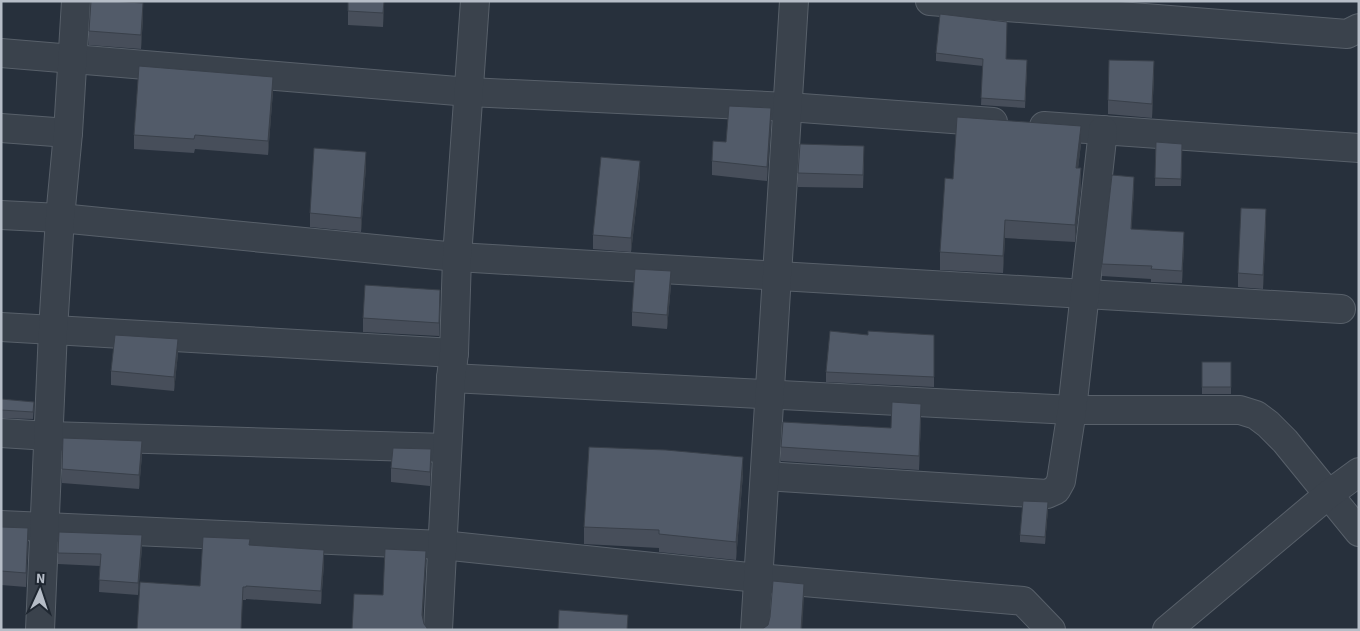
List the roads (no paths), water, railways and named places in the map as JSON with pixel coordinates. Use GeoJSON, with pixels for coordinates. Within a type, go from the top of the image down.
{"type":"FeatureCollection","features":[{"type":"Feature","properties":{"kind":"street"},"geometry":{"type":"LineString","coordinates":[[40,630],[53,330],[76,1]]}},
{"type":"Feature","properties":{"kind":"street"},"geometry":{"type":"LineString","coordinates":[[438,630],[457,257],[475,1]]}},
{"type":"Feature","properties":{"kind":"street"},"geometry":{"type":"LineString","coordinates":[[755,630],[794,1]]}},
{"type":"Feature","properties":{"kind":"street"},"geometry":{"type":"LineString","coordinates":[[930,1],[1347,34],[1359,28]]}},
{"type":"Feature","properties":{"kind":"street"},"geometry":{"type":"LineString","coordinates":[[1,53],[469,92],[788,108],[1359,148]]}},
{"type":"Feature","properties":{"kind":"street"},"geometry":{"type":"LineString","coordinates":[[1,128],[68,133]]}},
{"type":"Feature","properties":{"kind":"street"},"geometry":{"type":"LineString","coordinates":[[765,476],[1047,494],[1056,490],[1061,481],[1072,410],[1103,130]]}},
{"type":"Feature","properties":{"kind":"street"},"geometry":{"type":"LineString","coordinates":[[1,215],[60,218],[457,257],[1341,309]]}},
{"type":"Feature","properties":{"kind":"street"},"geometry":{"type":"LineString","coordinates":[[1,327],[53,330],[770,394],[1072,410],[1240,410],[1256,414],[1285,441],[1359,532]]}},
{"type":"Feature","properties":{"kind":"street"},"geometry":{"type":"LineString","coordinates":[[1,433],[447,448]]}},
{"type":"Feature","properties":{"kind":"street"},"geometry":{"type":"LineString","coordinates":[[1167,630],[1329,494],[1359,472]]}},
{"type":"Feature","properties":{"kind":"street"},"geometry":{"type":"LineString","coordinates":[[1,524],[442,545],[758,578],[1023,601],[1051,630]]}}]}
